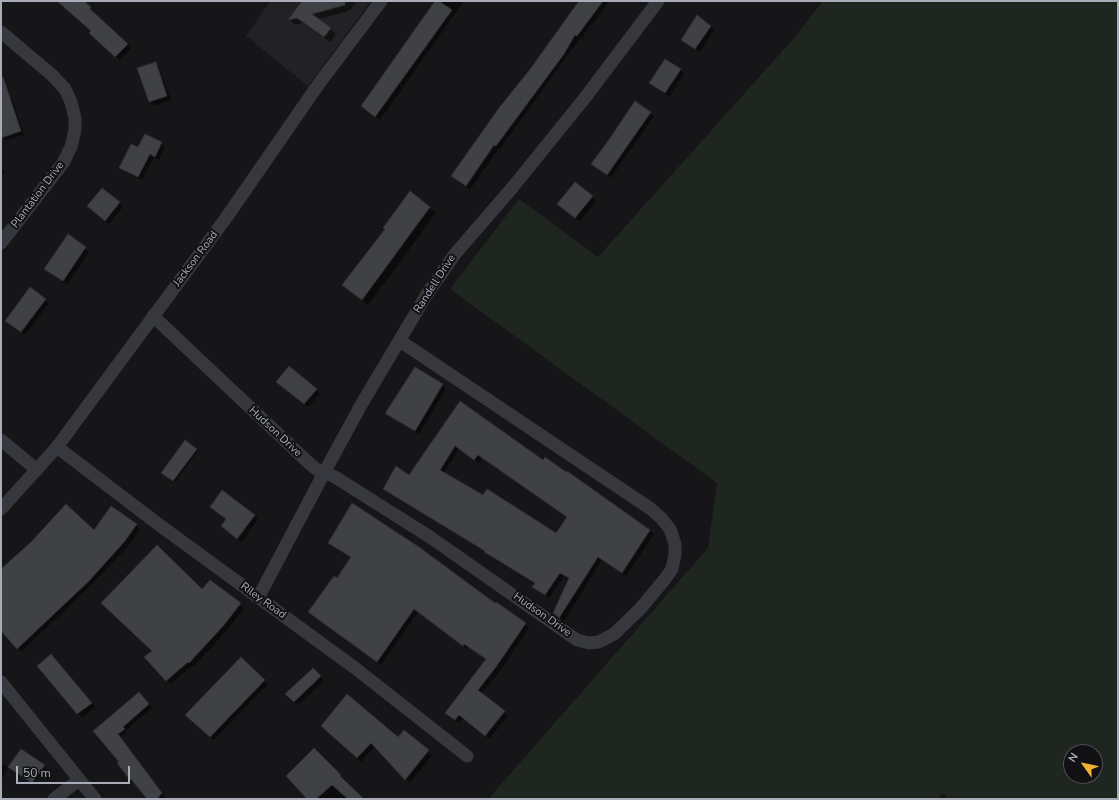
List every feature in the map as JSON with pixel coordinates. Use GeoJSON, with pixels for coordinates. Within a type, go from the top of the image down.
{"type":"FeatureCollection","features":[{"type":"Feature","properties":{"kind":"street","name":"Jackson Road"},"geometry":{"type":"LineString","coordinates":[[1,509],[57,447],[226,218],[318,86],[381,1]]}},
{"type":"Feature","properties":{"kind":"street","name":"Randell Drive"},"geometry":{"type":"LineString","coordinates":[[258,598],[361,405],[427,294],[455,254],[512,188],[584,99],[658,1]]}},
{"type":"Feature","properties":{"kind":"street","name":"Plantation Drive"},"geometry":{"type":"LineString","coordinates":[[1,32],[52,75],[64,89],[71,102],[75,118],[75,130],[71,147],[63,163],[1,243]]}},
{"type":"Feature","properties":{"kind":"street","name":"Hudson Drive"},"geometry":{"type":"LineString","coordinates":[[153,316],[310,464],[324,473],[335,477],[430,537],[577,640],[589,643],[599,642],[614,634],[640,609],[672,569],[675,555],[675,544],[670,529],[651,509],[400,341]]}},
{"type":"Feature","properties":{"kind":"street"},"geometry":{"type":"LineString","coordinates":[[1,440],[37,470]]}},
{"type":"Feature","properties":{"kind":"street","name":"Riley Road"},"geometry":{"type":"LineString","coordinates":[[57,447],[158,524],[355,668],[468,756]]}},
{"type":"Feature","properties":{"kind":"street"},"geometry":{"type":"LineString","coordinates":[[1,682],[95,799]]}},
{"type":"Feature","properties":{"kind":"street"},"geometry":{"type":"LineString","coordinates":[[54,799],[79,780]]}},
{"type":"Feature","properties":{"kind":"shaded area"},"geometry":{"type":"Polygon","coordinates":[[[270,1],[371,1],[308,86],[246,36],[270,1]]]}},
{"type":"Feature","properties":{"kind":"shaded area"},"geometry":{"type":"Polygon","coordinates":[[[823,1],[1118,1],[1118,799],[949,799],[943,793],[938,799],[488,799],[708,548],[717,483],[450,289],[519,199],[598,257],[795,37],[823,1]]]}},
{"type":"Feature","properties":{"kind":"building"},"geometry":{"type":"Polygon","coordinates":[[[57,1],[84,1],[91,7],[90,9],[128,44],[115,57],[89,33],[91,31],[57,1]]]}},
{"type":"Feature","properties":{"kind":"building"},"geometry":{"type":"Polygon","coordinates":[[[302,1],[345,1],[345,5],[312,14],[331,28],[324,37],[297,18],[288,20],[302,1]]]}},
{"type":"Feature","properties":{"kind":"building"},"geometry":{"type":"Polygon","coordinates":[[[435,1],[439,1],[452,10],[375,117],[361,106],[435,1]]]}},
{"type":"Feature","properties":{"kind":"building"},"geometry":{"type":"Polygon","coordinates":[[[579,1],[603,1],[577,36],[575,35],[564,54],[496,146],[494,145],[466,186],[451,176],[499,108],[531,68],[579,1]]]}},
{"type":"Feature","properties":{"kind":"building"},"geometry":{"type":"Polygon","coordinates":[[[697,15],[711,26],[695,49],[681,40],[697,15]]]}},
{"type":"Feature","properties":{"kind":"building"},"geometry":{"type":"Polygon","coordinates":[[[665,59],[681,69],[665,93],[649,83],[665,59]]]}},
{"type":"Feature","properties":{"kind":"building"},"geometry":{"type":"Polygon","coordinates":[[[156,62],[167,96],[149,102],[137,68],[156,62]]]}},
{"type":"Feature","properties":{"kind":"building"},"geometry":{"type":"Polygon","coordinates":[[[1,77],[3,77],[21,131],[1,138],[1,77]]]}},
{"type":"Feature","properties":{"kind":"building"},"geometry":{"type":"Polygon","coordinates":[[[635,101],[651,112],[607,175],[591,164],[635,101]]]}},
{"type":"Feature","properties":{"kind":"building"},"geometry":{"type":"Polygon","coordinates":[[[145,134],[162,142],[155,157],[150,154],[138,177],[119,168],[131,144],[138,147],[145,134]]]}},
{"type":"Feature","properties":{"kind":"building"},"geometry":{"type":"Polygon","coordinates":[[[575,182],[593,196],[575,218],[557,204],[575,182]]]}},
{"type":"Feature","properties":{"kind":"building"},"geometry":{"type":"Polygon","coordinates":[[[102,188],[120,202],[105,221],[87,206],[102,188]]]}},
{"type":"Feature","properties":{"kind":"building"},"geometry":{"type":"Polygon","coordinates":[[[410,191],[430,207],[362,300],[342,285],[385,229],[383,228],[410,191]]]}},
{"type":"Feature","properties":{"kind":"building"},"geometry":{"type":"Polygon","coordinates":[[[68,234],[86,247],[63,281],[44,269],[68,234]]]}},
{"type":"Feature","properties":{"kind":"building"},"geometry":{"type":"Polygon","coordinates":[[[30,287],[46,299],[21,332],[5,321],[30,287]]]}},
{"type":"Feature","properties":{"kind":"building"},"geometry":{"type":"Polygon","coordinates":[[[289,366],[317,389],[304,404],[276,382],[289,366]]]}},
{"type":"Feature","properties":{"kind":"building"},"geometry":{"type":"Polygon","coordinates":[[[415,367],[443,384],[415,431],[386,414],[386,412],[415,367]]]}},
{"type":"Feature","properties":{"kind":"building"},"geometry":{"type":"Polygon","coordinates":[[[460,401],[543,460],[545,457],[566,472],[567,471],[650,530],[622,573],[598,557],[559,618],[553,613],[569,578],[560,573],[545,595],[532,587],[535,583],[383,489],[396,466],[409,475],[460,401]],[[455,446],[440,470],[483,495],[487,489],[556,533],[567,517],[478,455],[474,460],[455,446]]]}},
{"type":"Feature","properties":{"kind":"building"},"geometry":{"type":"Polygon","coordinates":[[[185,440],[197,449],[173,481],[161,473],[185,440]]]}},
{"type":"Feature","properties":{"kind":"building"},"geometry":{"type":"Polygon","coordinates":[[[222,490],[255,515],[237,539],[221,526],[226,519],[210,507],[222,490]]]}},
{"type":"Feature","properties":{"kind":"building"},"geometry":{"type":"Polygon","coordinates":[[[352,503],[419,547],[495,603],[496,602],[526,623],[496,667],[478,690],[505,711],[485,736],[459,715],[455,720],[445,713],[486,659],[464,644],[463,646],[414,609],[377,662],[308,612],[334,576],[337,578],[351,557],[328,543],[352,503]]]}},
{"type":"Feature","properties":{"kind":"building"},"geometry":{"type":"Polygon","coordinates":[[[66,504],[94,530],[111,506],[137,524],[125,541],[89,581],[17,649],[1,631],[1,569],[31,542],[66,504]]]}},
{"type":"Feature","properties":{"kind":"building"},"geometry":{"type":"Polygon","coordinates":[[[157,545],[202,589],[210,580],[241,603],[224,625],[189,663],[188,662],[166,681],[144,657],[152,651],[101,603],[157,545]]]}},
{"type":"Feature","properties":{"kind":"building"},"geometry":{"type":"Polygon","coordinates":[[[51,654],[92,703],[77,714],[37,666],[51,654]]]}},
{"type":"Feature","properties":{"kind":"building"},"geometry":{"type":"Polygon","coordinates":[[[241,657],[265,680],[210,737],[185,715],[241,657]]]}},
{"type":"Feature","properties":{"kind":"building"},"geometry":{"type":"Polygon","coordinates":[[[313,668],[321,676],[294,702],[285,694],[313,668]]]}},
{"type":"Feature","properties":{"kind":"building"},"geometry":{"type":"Polygon","coordinates":[[[139,692],[149,704],[123,727],[125,729],[118,734],[162,793],[157,799],[147,799],[131,779],[130,780],[117,763],[119,762],[93,731],[139,692]]]}},
{"type":"Feature","properties":{"kind":"building"},"geometry":{"type":"Polygon","coordinates":[[[347,694],[398,737],[404,730],[429,750],[405,780],[371,743],[357,758],[321,726],[347,694]]]}},
{"type":"Feature","properties":{"kind":"building"},"geometry":{"type":"Polygon","coordinates":[[[314,748],[364,799],[348,799],[332,785],[316,799],[307,799],[286,776],[314,748]]]}},
{"type":"Feature","properties":{"kind":"building"},"geometry":{"type":"Polygon","coordinates":[[[21,749],[45,765],[32,783],[8,767],[21,749]]]}}]}
